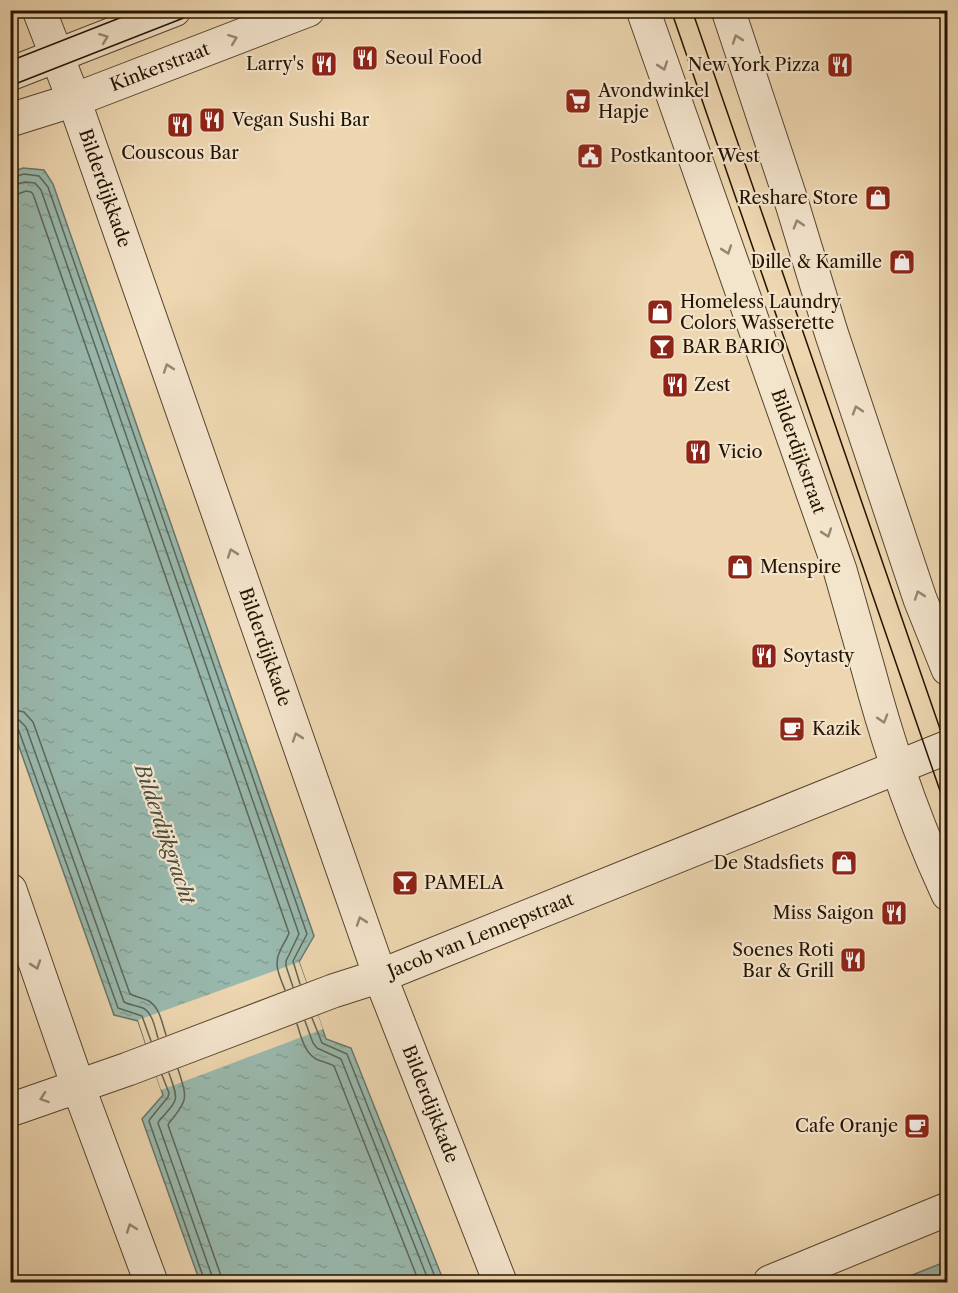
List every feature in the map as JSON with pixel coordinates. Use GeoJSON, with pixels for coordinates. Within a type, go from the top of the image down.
{"type":"FeatureCollection","features":[{"type":"Feature","properties":{"kind":"street","name":"Bilderdijkkade"},"geometry":{"type":"LineString","coordinates":[[39,10],[74,99],[380,976],[500,1282]]}},
{"type":"Feature","properties":{"kind":"street"},"geometry":{"type":"LineString","coordinates":[[10,74],[174,10]]}},
{"type":"Feature","properties":{"kind":"street","name":"Kinkerstraat"},"geometry":{"type":"LineString","coordinates":[[10,120],[74,99],[308,10]]}},
{"type":"Feature","properties":{"kind":"street","name":"Bilderdijkstraat"},"geometry":{"type":"LineString","coordinates":[[643,10],[840,570],[898,767],[933,862],[948,894]]}},
{"type":"Feature","properties":{"kind":"street"},"geometry":{"type":"LineString","coordinates":[[728,10],[789,194],[834,343],[920,599],[948,669]]}},
{"type":"Feature","properties":{"kind":"street","name":"Jacob van Lennepstraat"},"geometry":{"type":"LineString","coordinates":[[10,1110],[128,1069],[333,991],[380,976],[948,747]]}},
{"type":"Feature","properties":{"kind":"street"},"geometry":{"type":"LineString","coordinates":[[10,890],[78,1086],[151,1282]]}},
{"type":"Feature","properties":{"kind":"street"},"geometry":{"type":"LineString","coordinates":[[770,1282],[948,1209]]}},
{"type":"Feature","properties":{"kind":"water","name":"Bilderdijkgracht"},"geometry":{"type":"Polygon","coordinates":[[[23,168],[44,170],[53,184],[314,936],[299,962],[326,1039],[351,1048],[444,1282],[200,1282],[142,1119],[163,1095],[138,1021],[114,1015],[11,724],[10,173],[23,168]]]}},
{"type":"Feature","properties":{"kind":"water"},"geometry":{"type":"Polygon","coordinates":[[[947,1261],[947,1282],[895,1282],[947,1261]]]}},
{"type":"Feature","properties":{"kind":"pier"},"geometry":{"type":"Polygon","coordinates":[[[299,962],[323,1029],[161,1090],[138,1020],[299,962]]]}},
{"type":"Feature","properties":{"kind":"tram line"},"geometry":{"type":"LineString","coordinates":[[10,61],[140,10]]}},
{"type":"Feature","properties":{"kind":"tram line"},"geometry":{"type":"LineString","coordinates":[[10,86],[204,10]]}},
{"type":"Feature","properties":{"kind":"tram line"},"geometry":{"type":"LineString","coordinates":[[671,10],[948,814]]}},
{"type":"Feature","properties":{"kind":"tram line"},"geometry":{"type":"LineString","coordinates":[[692,10],[948,752]]}},
{"type":"Feature","properties":{"kind":"place","name":"Seoul Food"},"geometry":{"type":"Point","coordinates":[365,58]}},
{"type":"Feature","properties":{"kind":"place","name":"Larry's"},"geometry":{"type":"Point","coordinates":[324,64]}},
{"type":"Feature","properties":{"kind":"place","name":"New York Pizza"},"geometry":{"type":"Point","coordinates":[840,65]}},
{"type":"Feature","properties":{"kind":"place","name":"Avondwinkel Hapje"},"geometry":{"type":"Point","coordinates":[578,101]}},
{"type":"Feature","properties":{"kind":"place","name":"Vegan Sushi Bar"},"geometry":{"type":"Point","coordinates":[212,120]}},
{"type":"Feature","properties":{"kind":"place","name":"Couscous Bar"},"geometry":{"type":"Point","coordinates":[180,125]}},
{"type":"Feature","properties":{"kind":"place","name":"Postkantoor West"},"geometry":{"type":"Point","coordinates":[590,156]}},
{"type":"Feature","properties":{"kind":"place","name":"Reshare Store"},"geometry":{"type":"Point","coordinates":[878,198]}},
{"type":"Feature","properties":{"kind":"place","name":"Dille & Kamille"},"geometry":{"type":"Point","coordinates":[902,262]}},
{"type":"Feature","properties":{"kind":"place","name":"Homeless Laundry Colors Wasserette"},"geometry":{"type":"Point","coordinates":[660,312]}},
{"type":"Feature","properties":{"kind":"place","name":"BAR BARIO"},"geometry":{"type":"Point","coordinates":[662,347]}},
{"type":"Feature","properties":{"kind":"place","name":"Zest"},"geometry":{"type":"Point","coordinates":[675,385]}},
{"type":"Feature","properties":{"kind":"place","name":"Vicio"},"geometry":{"type":"Point","coordinates":[698,452]}},
{"type":"Feature","properties":{"kind":"place","name":"Menspire"},"geometry":{"type":"Point","coordinates":[740,567]}},
{"type":"Feature","properties":{"kind":"place","name":"Soytasty"},"geometry":{"type":"Point","coordinates":[764,656]}},
{"type":"Feature","properties":{"kind":"place","name":"Kazik"},"geometry":{"type":"Point","coordinates":[792,729]}},
{"type":"Feature","properties":{"kind":"place","name":"De Stadsfiets"},"geometry":{"type":"Point","coordinates":[844,863]}},
{"type":"Feature","properties":{"kind":"place","name":"PAMELA"},"geometry":{"type":"Point","coordinates":[405,883]}},
{"type":"Feature","properties":{"kind":"place","name":"Miss Saigon"},"geometry":{"type":"Point","coordinates":[894,913]}},
{"type":"Feature","properties":{"kind":"place","name":"Soenes Roti Bar & Grill"},"geometry":{"type":"Point","coordinates":[853,960]}},
{"type":"Feature","properties":{"kind":"place","name":"Cafe Oranje"},"geometry":{"type":"Point","coordinates":[917,1126]}}]}
